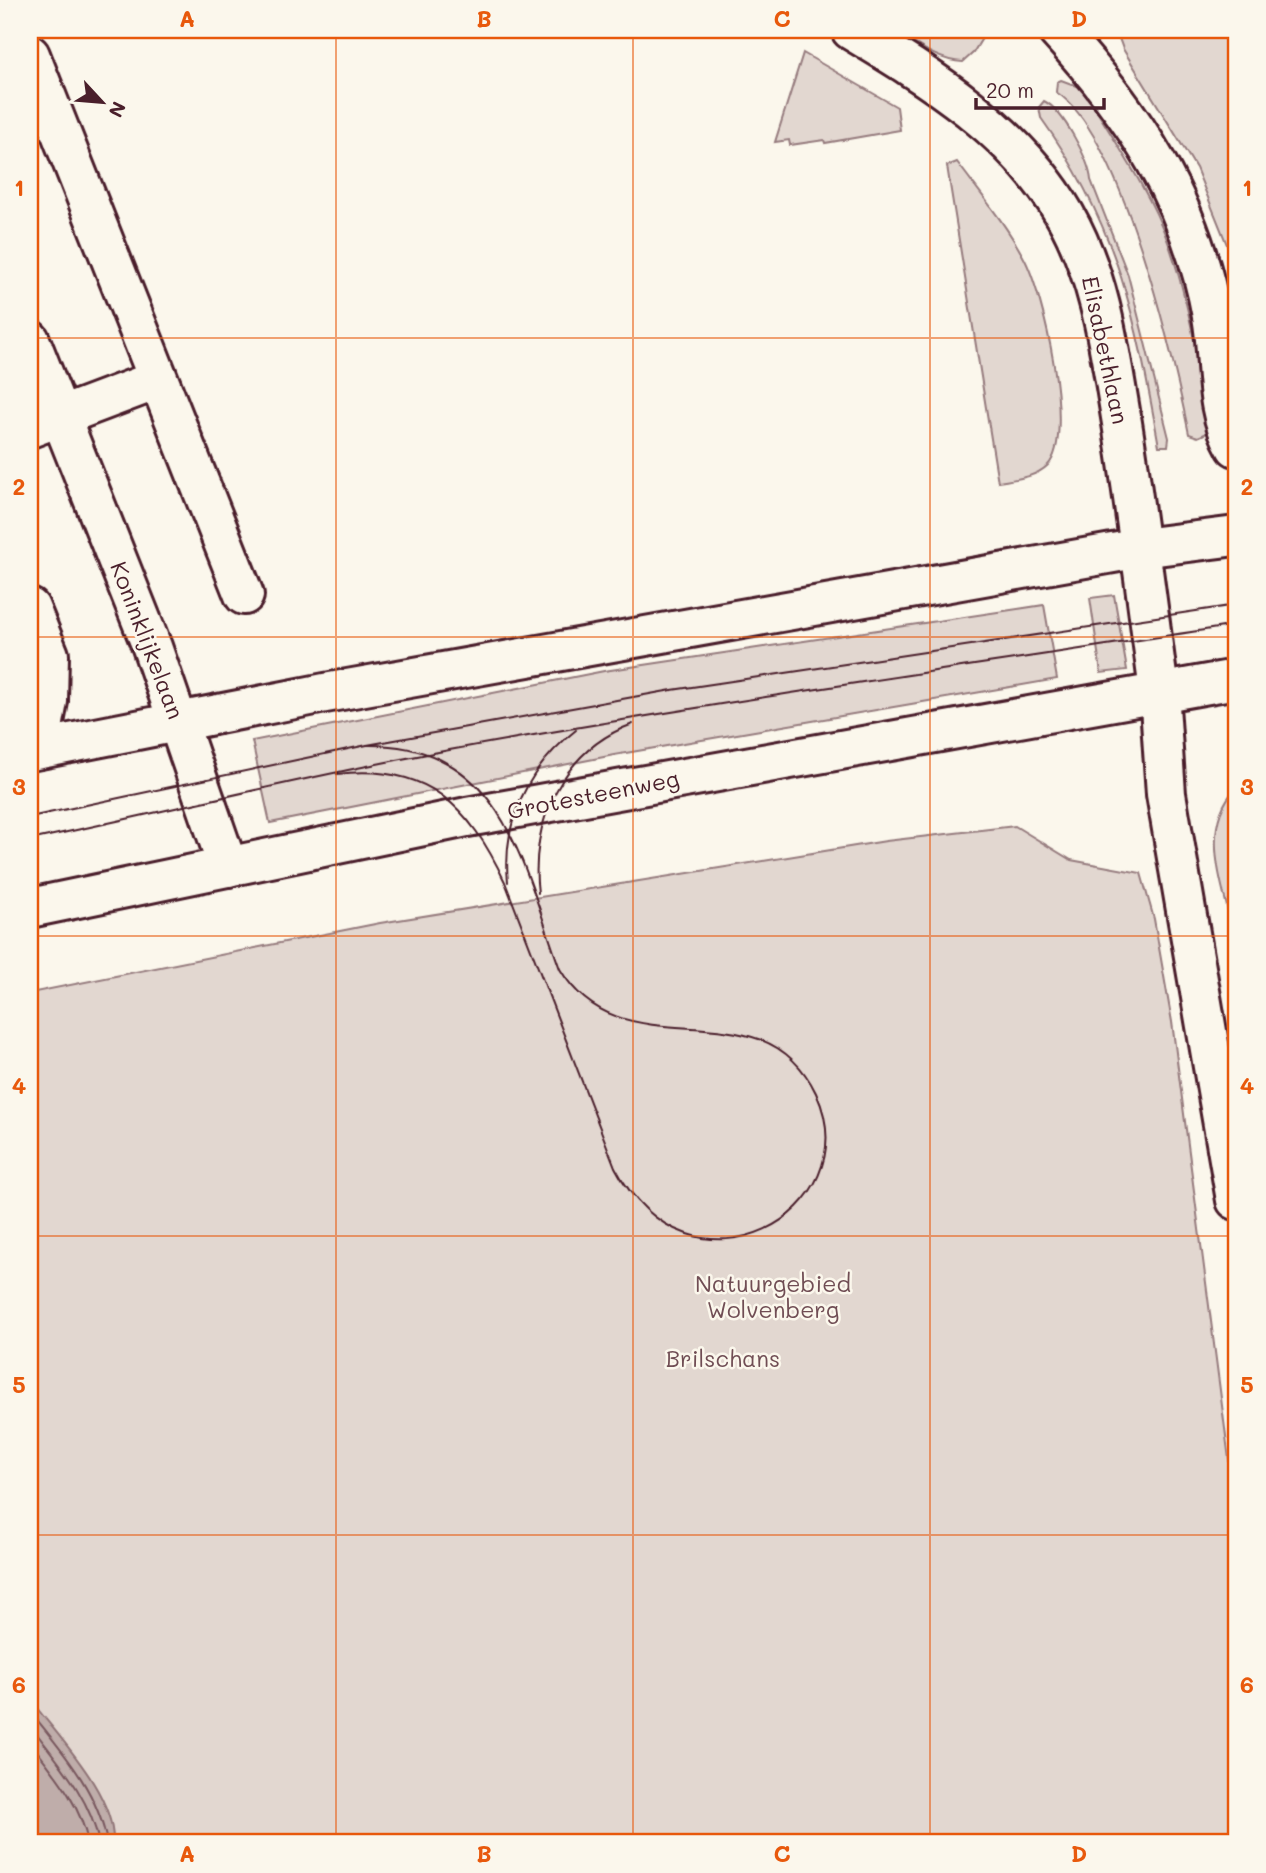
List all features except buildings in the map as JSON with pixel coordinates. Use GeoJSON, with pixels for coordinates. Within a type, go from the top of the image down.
{"type":"FeatureCollection","features":[{"type":"Feature","properties":{"kind":"main road","name":"Elisabethlaan"},"geometry":{"type":"LineString","coordinates":[[850,30],[984,118],[1037,176],[1065,214],[1088,263],[1101,311],[1141,548],[1159,691],[1166,794],[1236,1200]]}},
{"type":"Feature","properties":{"kind":"main road"},"geometry":{"type":"LineString","coordinates":[[1057,30],[1125,109],[1181,211],[1201,265],[1213,320],[1220,396],[1230,436],[1236,447]]}},
{"type":"Feature","properties":{"kind":"main road"},"geometry":{"type":"LineString","coordinates":[[30,55],[244,595]]}},
{"type":"Feature","properties":{"kind":"main road","name":"Koninklijkelaan"},"geometry":{"type":"LineString","coordinates":[[30,340],[45,423],[179,720],[228,867]]}},
{"type":"Feature","properties":{"kind":"main road"},"geometry":{"type":"LineString","coordinates":[[45,423],[157,380]]}},
{"type":"Feature","properties":{"kind":"main road"},"geometry":{"type":"LineString","coordinates":[[30,608],[49,656],[48,701],[34,750],[179,720],[1141,548],[1236,536]]}},
{"type":"Feature","properties":{"kind":"main road","name":"Grotesteenweg"},"geometry":{"type":"LineString","coordinates":[[30,908],[477,815],[1236,678]]}},
{"type":"Feature","properties":{"kind":"green space"},"geometry":{"type":"Polygon","coordinates":[[[893,30],[987,30],[973,53],[963,62],[935,55],[893,30]]]}},
{"type":"Feature","properties":{"kind":"green space"},"geometry":{"type":"Polygon","coordinates":[[[1116,30],[1236,30],[1236,267],[1196,168],[1123,49],[1116,30]]]}},
{"type":"Feature","properties":{"kind":"green space"},"geometry":{"type":"Polygon","coordinates":[[[803,53],[897,107],[900,130],[825,143],[824,140],[790,145],[789,140],[775,142],[803,53]]]}},
{"type":"Feature","properties":{"kind":"green space"},"geometry":{"type":"Polygon","coordinates":[[[1061,80],[1080,87],[1088,97],[1142,186],[1161,223],[1176,265],[1214,430],[1198,437],[1189,434],[1157,303],[1123,198],[1102,152],[1080,116],[1056,92],[1057,82],[1061,80]]]}},
{"type":"Feature","properties":{"kind":"green space"},"geometry":{"type":"Polygon","coordinates":[[[1044,101],[1059,114],[1080,149],[1128,275],[1169,438],[1168,446],[1159,446],[1132,315],[1106,235],[1089,197],[1041,118],[1039,107],[1044,101]]]}},
{"type":"Feature","properties":{"kind":"green space"},"geometry":{"type":"Polygon","coordinates":[[[957,162],[1001,221],[1024,258],[1040,301],[1054,363],[1059,425],[1056,449],[1048,465],[1037,473],[998,482],[947,166],[957,162]]]}},
{"type":"Feature","properties":{"kind":"green space"},"geometry":{"type":"Polygon","coordinates":[[[1114,595],[1127,670],[1101,673],[1090,598],[1114,595]]]}},
{"type":"Feature","properties":{"kind":"green space"},"geometry":{"type":"Polygon","coordinates":[[[1044,605],[1057,679],[614,755],[270,823],[252,741],[604,671],[1044,605]]]}},
{"type":"Feature","properties":{"kind":"green space"},"geometry":{"type":"Polygon","coordinates":[[[1236,788],[1236,964],[1232,927],[1218,866],[1216,833],[1219,817],[1236,788]]]}},
{"type":"Feature","properties":{"kind":"green space","name":"Natuurgebied Wolvenberg"},"geometry":{"type":"Polygon","coordinates":[[[1015,826],[1071,860],[1141,873],[1154,919],[1172,1022],[1236,1513],[1236,1843],[30,1843],[30,993],[380,923],[886,841],[1015,826]]]}},
{"type":"Feature","properties":{"kind":"water"},"geometry":{"type":"Polygon","coordinates":[[[33,1703],[96,1787],[111,1825],[113,1843],[30,1843],[30,1705],[33,1703]]]}},
{"type":"Feature","properties":{"kind":"tram line"},"geometry":{"type":"LineString","coordinates":[[30,817],[367,745],[672,690],[1236,605]]}},
{"type":"Feature","properties":{"kind":"tram line"},"geometry":{"type":"LineString","coordinates":[[30,840],[332,773],[533,735],[1236,625]]}},
{"type":"Feature","properties":{"kind":"tram line"},"geometry":{"type":"LineString","coordinates":[[538,893],[539,841],[556,792],[570,770],[587,751],[608,736],[633,724]]}},
{"type":"Feature","properties":{"kind":"tram line"},"geometry":{"type":"LineString","coordinates":[[508,882],[509,837],[522,797],[544,761],[576,730]]}},
{"type":"Feature","properties":{"kind":"tram line"},"geometry":{"type":"LineString","coordinates":[[337,774],[369,772],[421,783],[442,795],[476,832],[505,882],[615,1167],[648,1211],[686,1234],[726,1239],[765,1229],[797,1207],[818,1175],[826,1136],[816,1093],[792,1059],[762,1040],[727,1031],[654,1025],[619,1017],[587,1000],[560,969],[518,852],[501,817],[478,788],[450,765],[413,750],[367,745]]}},
{"type":"Feature","properties":{"kind":"park label","name":"Brilschans"},"geometry":{"type":"Point","coordinates":[723,1358]}}]}
